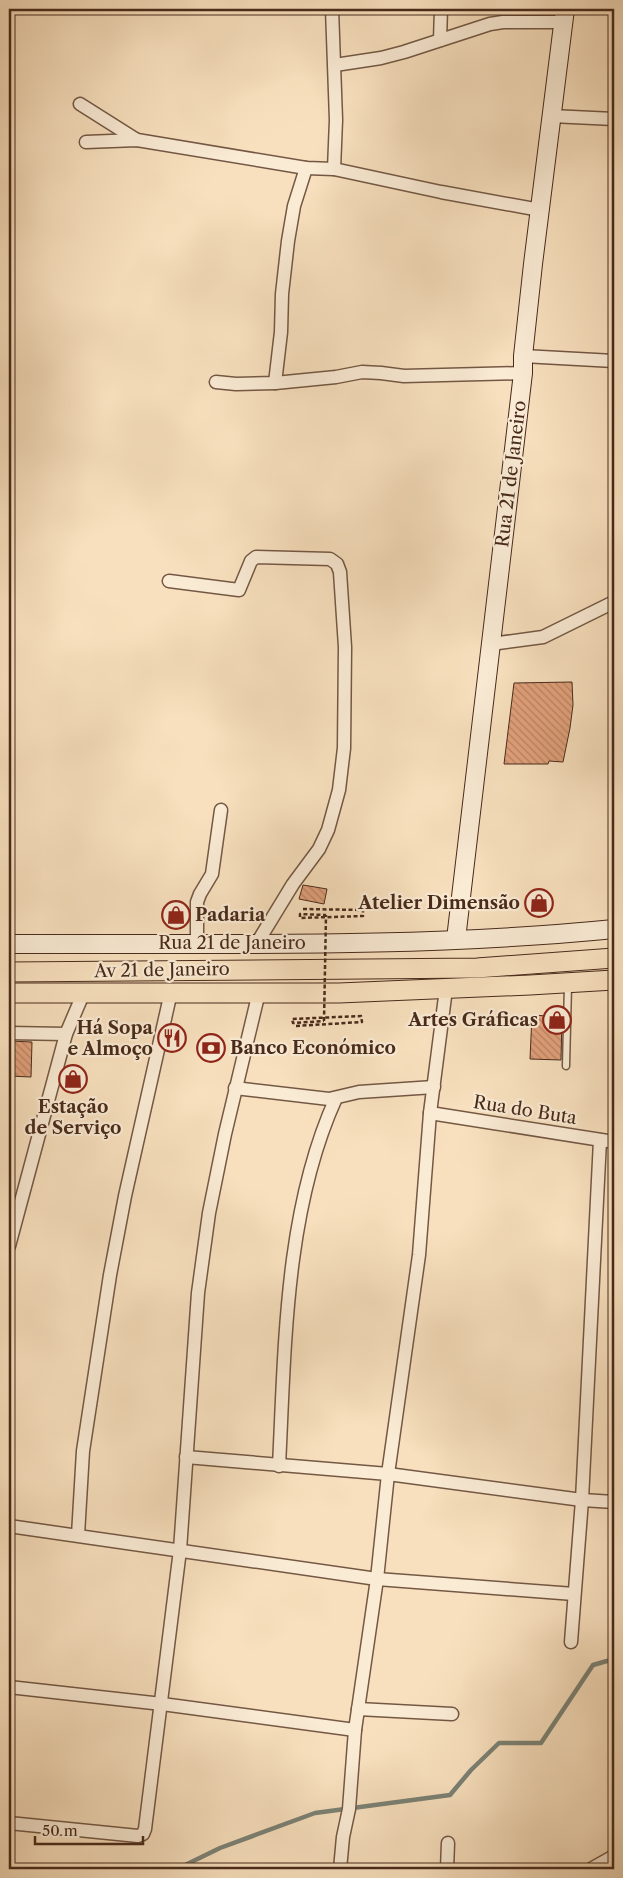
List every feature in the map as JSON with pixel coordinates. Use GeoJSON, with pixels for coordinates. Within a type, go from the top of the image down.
{"type":"FeatureCollection","features":[{"type":"Feature","properties":{"kind":"main road","name":"Rua 21 de Janeiro"},"geometry":{"type":"LineString","coordinates":[[315,969],[477,968],[614,958]]}},
{"type":"Feature","properties":{"kind":"main road","name":"Av 21 de Janeiro"},"geometry":{"type":"LineString","coordinates":[[9,972],[315,969]]}},
{"type":"Feature","properties":{"kind":"main road"},"geometry":{"type":"LineString","coordinates":[[9,993],[332,993],[614,980]]}},
{"type":"Feature","properties":{"kind":"street"},"geometry":{"type":"LineString","coordinates":[[332,9],[337,145],[334,169]]}},
{"type":"Feature","properties":{"kind":"street"},"geometry":{"type":"LineString","coordinates":[[440,40],[441,9]]}},
{"type":"Feature","properties":{"kind":"street"},"geometry":{"type":"LineString","coordinates":[[335,65],[381,58],[490,24],[564,15]]}},
{"type":"Feature","properties":{"kind":"street","name":"Rua 21 de Janeiro"},"geometry":{"type":"LineString","coordinates":[[456,939],[550,116],[564,15]]}},
{"type":"Feature","properties":{"kind":"street"},"geometry":{"type":"LineString","coordinates":[[80,104],[137,140]]}},
{"type":"Feature","properties":{"kind":"street"},"geometry":{"type":"LineString","coordinates":[[550,116],[614,119]]}},
{"type":"Feature","properties":{"kind":"street"},"geometry":{"type":"LineString","coordinates":[[86,142],[137,140],[306,168],[334,169],[441,192],[540,210]]}},
{"type":"Feature","properties":{"kind":"street"},"geometry":{"type":"LineString","coordinates":[[275,383],[288,241],[294,206],[306,168]]}},
{"type":"Feature","properties":{"kind":"street"},"geometry":{"type":"LineString","coordinates":[[216,382],[236,384],[275,383],[336,377],[362,372],[404,376],[523,364],[614,361]]}},
{"type":"Feature","properties":{"kind":"street"},"geometry":{"type":"LineString","coordinates":[[170,580],[239,590],[252,561],[256,557],[330,559],[337,564],[340,572],[345,647],[344,748],[339,790],[328,830],[319,848],[293,884],[257,943]]}},
{"type":"Feature","properties":{"kind":"street"},"geometry":{"type":"LineString","coordinates":[[491,644],[543,637],[614,602]]}},
{"type":"Feature","properties":{"kind":"street"},"geometry":{"type":"LineString","coordinates":[[196,943],[197,902],[212,874],[221,810]]}},
{"type":"Feature","properties":{"kind":"street","name":"Rua 21 de Janeiro"},"geometry":{"type":"LineString","coordinates":[[9,944],[382,942],[522,937],[614,929]]}},
{"type":"Feature","properties":{"kind":"street"},"geometry":{"type":"LineString","coordinates":[[340,1869],[343,1837],[349,1809],[355,1730],[377,1579],[388,1474],[419,1255],[430,1113],[446,989]]}},
{"type":"Feature","properties":{"kind":"street"},"geometry":{"type":"LineString","coordinates":[[9,1246],[66,1034],[84,992]]}},
{"type":"Feature","properties":{"kind":"street"},"geometry":{"type":"LineString","coordinates":[[78,1536],[83,1451],[110,1276],[125,1196],[171,992]]}},
{"type":"Feature","properties":{"kind":"street"},"geometry":{"type":"LineString","coordinates":[[9,1824],[138,1836],[143,1834],[162,1704],[180,1550],[198,1294],[209,1213],[234,1088],[259,992]]}},
{"type":"Feature","properties":{"kind":"street"},"geometry":{"type":"LineString","coordinates":[[9,1033],[66,1034]]}},
{"type":"Feature","properties":{"kind":"street"},"geometry":{"type":"LineString","coordinates":[[234,1088],[320,1098],[336,1098],[359,1092],[434,1087]]}},
{"type":"Feature","properties":{"kind":"street"},"geometry":{"type":"LineString","coordinates":[[279,1466],[288,1310],[296,1240],[306,1189],[328,1114],[336,1098]]}},
{"type":"Feature","properties":{"kind":"street","name":"Rua do Buta"},"geometry":{"type":"LineString","coordinates":[[430,1113],[614,1142]]}},
{"type":"Feature","properties":{"kind":"street"},"geometry":{"type":"LineString","coordinates":[[571,1642],[582,1500],[600,1140]]}},
{"type":"Feature","properties":{"kind":"street"},"geometry":{"type":"LineString","coordinates":[[186,1457],[388,1474],[582,1500],[614,1502]]}},
{"type":"Feature","properties":{"kind":"street"},"geometry":{"type":"LineString","coordinates":[[9,1526],[377,1579],[574,1594]]}},
{"type":"Feature","properties":{"kind":"street"},"geometry":{"type":"LineString","coordinates":[[9,1687],[162,1704],[355,1730]]}},
{"type":"Feature","properties":{"kind":"street"},"geometry":{"type":"LineString","coordinates":[[358,1709],[452,1714]]}},
{"type":"Feature","properties":{"kind":"street"},"geometry":{"type":"LineString","coordinates":[[447,1869],[448,1843]]}},
{"type":"Feature","properties":{"kind":"street"},"geometry":{"type":"LineString","coordinates":[[591,1869],[614,1856]]}},
{"type":"Feature","properties":{"kind":"lane"},"geometry":{"type":"LineString","coordinates":[[566,1066],[568,983]]}},
{"type":"Feature","properties":{"kind":"path"},"geometry":{"type":"LineString","coordinates":[[296,1026],[362,1022],[361,1016],[292,1019],[292,1023],[324,1021],[326,915],[300,914],[300,918],[364,916],[363,910],[303,909]]}},
{"type":"Feature","properties":{"kind":"building"},"geometry":{"type":"Polygon","coordinates":[[[572,682],[573,705],[563,762],[504,764],[514,683],[572,682]]]}},
{"type":"Feature","properties":{"kind":"building"},"geometry":{"type":"Polygon","coordinates":[[[303,885],[327,889],[324,904],[299,899],[303,885]]]}},
{"type":"Feature","properties":{"kind":"building"},"geometry":{"type":"Polygon","coordinates":[[[532,1015],[562,1017],[561,1060],[530,1059],[532,1015]]]}},
{"type":"Feature","properties":{"kind":"building"},"geometry":{"type":"Polygon","coordinates":[[[9,1041],[32,1042],[31,1077],[9,1076],[9,1041]]]}},
{"type":"Feature","properties":{"kind":"waterway"},"geometry":{"type":"LineString","coordinates":[[177,1869],[220,1848],[315,1813],[450,1795],[471,1770],[499,1743],[541,1743],[593,1665],[614,1659]]}},
{"type":"Feature","properties":{"kind":"place","name":"Atelier Dimensão"},"geometry":{"type":"Point","coordinates":[539,903]}},
{"type":"Feature","properties":{"kind":"place","name":"Padaria"},"geometry":{"type":"Point","coordinates":[176,915]}},
{"type":"Feature","properties":{"kind":"place","name":"Artes Gráficas"},"geometry":{"type":"Point","coordinates":[557,1020]}},
{"type":"Feature","properties":{"kind":"place","name":"Há Sopa e Almoço"},"geometry":{"type":"Point","coordinates":[172,1038]}},
{"type":"Feature","properties":{"kind":"place","name":"Banco Económico"},"geometry":{"type":"Point","coordinates":[211,1048]}},
{"type":"Feature","properties":{"kind":"place","name":"Estação de Serviço"},"geometry":{"type":"Point","coordinates":[73,1079]}}]}
